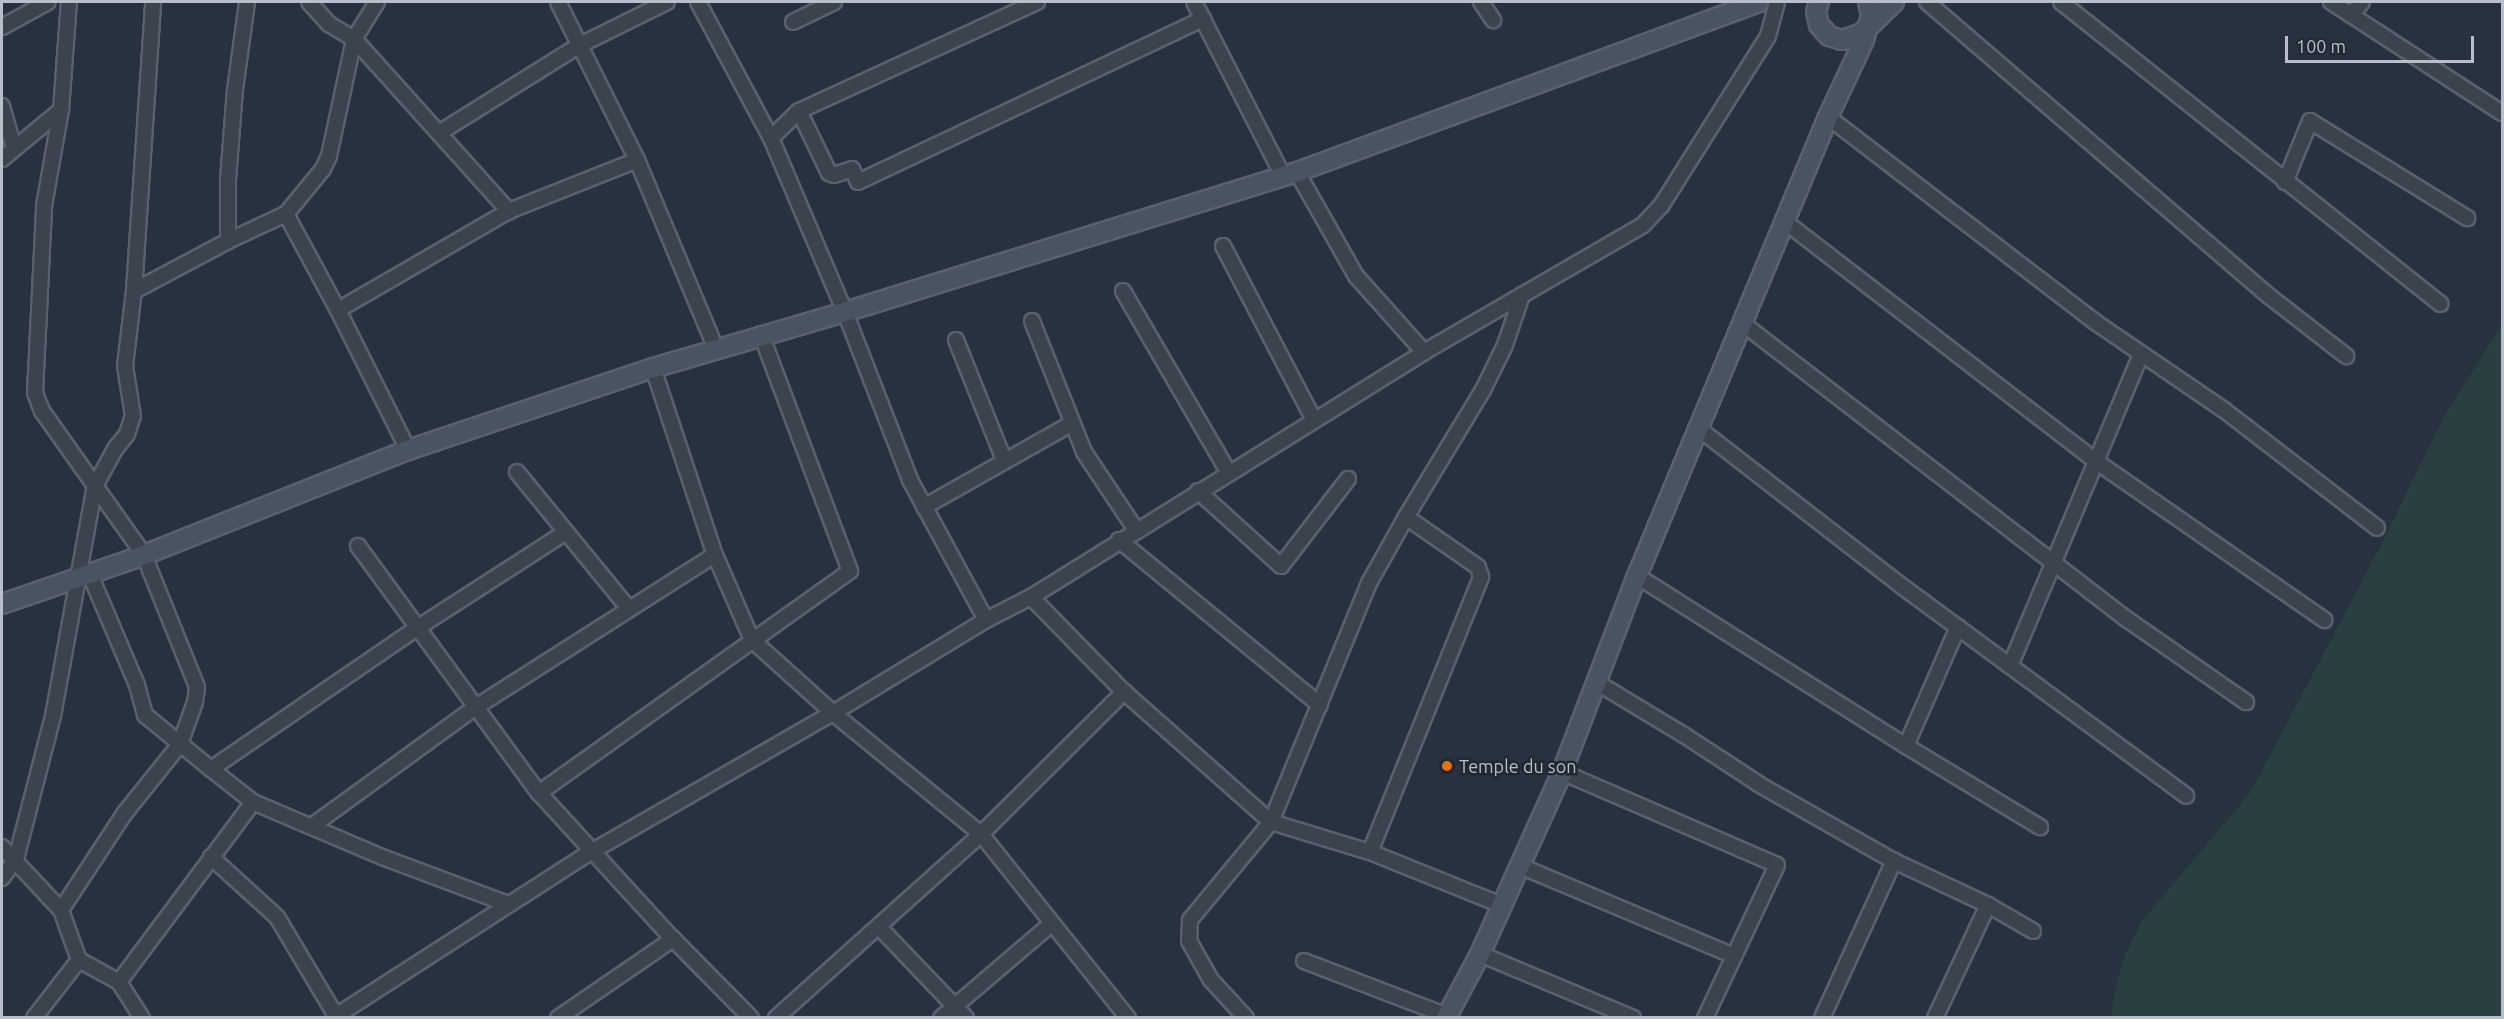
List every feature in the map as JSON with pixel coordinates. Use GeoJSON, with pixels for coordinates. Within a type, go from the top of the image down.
{"type":"FeatureCollection","features":[{"type":"Feature","properties":{"kind":"street"},"geometry":{"type":"LineString","coordinates":[[2,27],[48,2]]}},
{"type":"Feature","properties":{"kind":"street"},"geometry":{"type":"LineString","coordinates":[[61,910],[124,814],[180,744],[195,702],[197,687],[144,555],[42,411],[36,393],[44,206],[61,110],[69,2]]}},
{"type":"Feature","properties":{"kind":"street"},"geometry":{"type":"LineString","coordinates":[[2,878],[16,859],[53,716],[84,576],[95,486],[115,449],[127,434],[133,416],[125,366],[134,291],[153,2]]}},
{"type":"Feature","properties":{"kind":"street"},"geometry":{"type":"LineString","coordinates":[[228,241],[228,180],[235,90],[247,2]]}},
{"type":"Feature","properties":{"kind":"street"},"geometry":{"type":"LineString","coordinates":[[309,2],[330,24],[354,39],[509,211]]}},
{"type":"Feature","properties":{"kind":"street"},"geometry":{"type":"LineString","coordinates":[[134,291],[228,241],[286,214],[323,169],[329,156],[354,39],[377,2]]}},
{"type":"Feature","properties":{"kind":"street"},"geometry":{"type":"LineString","coordinates":[[558,2],[637,160],[717,351]]}},
{"type":"Feature","properties":{"kind":"street"},"geometry":{"type":"LineString","coordinates":[[439,133],[580,45],[667,2]]}},
{"type":"Feature","properties":{"kind":"street"},"geometry":{"type":"LineString","coordinates":[[698,2],[771,138],[845,312],[909,480],[986,620]]}},
{"type":"Feature","properties":{"kind":"street"},"geometry":{"type":"LineString","coordinates":[[793,22],[834,2]]}},
{"type":"Feature","properties":{"kind":"street"},"geometry":{"type":"LineString","coordinates":[[771,138],[799,111],[1037,2]]}},
{"type":"Feature","properties":{"kind":"street"},"geometry":{"type":"LineString","coordinates":[[1194,2],[1290,174],[1356,276],[1424,352]]}},
{"type":"Feature","properties":{"kind":"street"},"geometry":{"type":"LineString","coordinates":[[1481,2],[1493,20]]}},
{"type":"Feature","properties":{"kind":"street"},"geometry":{"type":"LineString","coordinates":[[2,604],[144,555],[408,450],[653,368],[717,351],[761,334],[845,312],[1290,174],[1759,2]]}},
{"type":"Feature","properties":{"kind":"street"},"geometry":{"type":"LineString","coordinates":[[211,857],[277,917],[334,1017],[591,852],[833,713],[986,620],[1030,597],[1424,352],[1643,225],[1653,216],[1768,36],[1777,2]]}},
{"type":"Feature","properties":{"kind":"street"},"geometry":{"type":"LineString","coordinates":[[1819,2],[1817,19],[1829,36],[1849,40],[1868,28],[1894,2]]}},
{"type":"Feature","properties":{"kind":"street"},"geometry":{"type":"LineString","coordinates":[[1304,961],[1447,1017],[1480,954],[1562,772],[1637,576],[1784,221],[1868,28],[1871,15],[1868,2]]}},
{"type":"Feature","properties":{"kind":"street"},"geometry":{"type":"LineString","coordinates":[[1927,2],[2269,296],[2346,356]]}},
{"type":"Feature","properties":{"kind":"street"},"geometry":{"type":"LineString","coordinates":[[2061,2],[2440,304]]}},
{"type":"Feature","properties":{"kind":"street"},"geometry":{"type":"LineString","coordinates":[[2331,2],[2502,113]]}},
{"type":"Feature","properties":{"kind":"street"},"geometry":{"type":"LineString","coordinates":[[2350,15],[2362,2]]}},
{"type":"Feature","properties":{"kind":"street"},"geometry":{"type":"LineString","coordinates":[[799,111],[829,173],[834,175],[852,169],[858,182],[1203,19]]}},
{"type":"Feature","properties":{"kind":"street"},"geometry":{"type":"LineString","coordinates":[[2,106],[14,148]]}},
{"type":"Feature","properties":{"kind":"street"},"geometry":{"type":"LineString","coordinates":[[2,159],[61,110]]}},
{"type":"Feature","properties":{"kind":"street"},"geometry":{"type":"LineString","coordinates":[[1828,117],[2095,322],[2224,410],[2377,528]]}},
{"type":"Feature","properties":{"kind":"street"},"geometry":{"type":"LineString","coordinates":[[2285,182],[2310,121],[2467,218]]}},
{"type":"Feature","properties":{"kind":"street"},"geometry":{"type":"LineString","coordinates":[[338,310],[509,211],[637,160]]}},
{"type":"Feature","properties":{"kind":"street"},"geometry":{"type":"LineString","coordinates":[[286,214],[338,310],[408,450]]}},
{"type":"Feature","properties":{"kind":"street"},"geometry":{"type":"LineString","coordinates":[[1784,221],[2097,462],[2324,620]]}},
{"type":"Feature","properties":{"kind":"street"},"geometry":{"type":"LineString","coordinates":[[1223,246],[1314,420]]}},
{"type":"Feature","properties":{"kind":"street"},"geometry":{"type":"LineString","coordinates":[[1123,291],[1229,472]]}},
{"type":"Feature","properties":{"kind":"street"},"geometry":{"type":"LineString","coordinates":[[1246,1017],[1211,980],[1189,940],[1190,920],[1271,822],[1370,583],[1406,517],[1484,390],[1505,345],[1522,295]]}},
{"type":"Feature","properties":{"kind":"street"},"geometry":{"type":"LineString","coordinates":[[1032,321],[1071,424],[1087,458],[1136,530]]}},
{"type":"Feature","properties":{"kind":"street"},"geometry":{"type":"LineString","coordinates":[[1742,322],[2128,620],[2246,702]]}},
{"type":"Feature","properties":{"kind":"street"},"geometry":{"type":"LineString","coordinates":[[539,793],[850,571],[761,334]]}},
{"type":"Feature","properties":{"kind":"street"},"geometry":{"type":"LineString","coordinates":[[956,340],[1004,460]]}},
{"type":"Feature","properties":{"kind":"street"},"geometry":{"type":"LineString","coordinates":[[2010,666],[2141,354]]}},
{"type":"Feature","properties":{"kind":"street"},"geometry":{"type":"LineString","coordinates":[[653,368],[715,555],[752,640],[833,713],[981,834],[1128,1017]]}},
{"type":"Feature","properties":{"kind":"street"},"geometry":{"type":"LineString","coordinates":[[924,507],[1071,424]]}},
{"type":"Feature","properties":{"kind":"street"},"geometry":{"type":"LineString","coordinates":[[1698,428],[1958,627],[2186,796]]}},
{"type":"Feature","properties":{"kind":"street"},"geometry":{"type":"LineString","coordinates":[[517,472],[629,609]]}},
{"type":"Feature","properties":{"kind":"street"},"geometry":{"type":"LineString","coordinates":[[1198,491],[1281,566],[1348,479]]}},
{"type":"Feature","properties":{"kind":"street"},"geometry":{"type":"LineString","coordinates":[[1370,852],[1481,577],[1478,567],[1406,517]]}},
{"type":"Feature","properties":{"kind":"street"},"geometry":{"type":"LineString","coordinates":[[211,770],[417,628],[566,531]]}},
{"type":"Feature","properties":{"kind":"street"},"geometry":{"type":"LineString","coordinates":[[1119,540],[1320,705]]}},
{"type":"Feature","properties":{"kind":"street"},"geometry":{"type":"LineString","coordinates":[[358,546],[539,793],[673,939],[752,1017]]}},
{"type":"Feature","properties":{"kind":"street"},"geometry":{"type":"LineString","coordinates":[[312,826],[476,708],[715,555]]}},
{"type":"Feature","properties":{"kind":"street"},"geometry":{"type":"LineString","coordinates":[[84,576],[137,685],[145,715],[211,770],[253,801],[382,857],[508,904]]}},
{"type":"Feature","properties":{"kind":"street"},"geometry":{"type":"LineString","coordinates":[[1637,576],[1906,746],[2040,827]]}},
{"type":"Feature","properties":{"kind":"street"},"geometry":{"type":"LineString","coordinates":[[1030,597],[1124,692],[1271,822],[1370,852],[1501,905]]}},
{"type":"Feature","properties":{"kind":"street"},"geometry":{"type":"LineString","coordinates":[[1906,746],[1958,627]]}},
{"type":"Feature","properties":{"kind":"street"},"geometry":{"type":"LineString","coordinates":[[1596,682],[1684,735],[1760,785],[1894,861],[1988,905],[2033,932]]}},
{"type":"Feature","properties":{"kind":"street"},"geometry":{"type":"LineString","coordinates":[[776,1017],[981,834],[1124,692]]}},
{"type":"Feature","properties":{"kind":"street"},"geometry":{"type":"LineString","coordinates":[[1562,772],[1777,865],[1705,1017]]}},
{"type":"Feature","properties":{"kind":"street"},"geometry":{"type":"LineString","coordinates":[[119,982],[253,801]]}},
{"type":"Feature","properties":{"kind":"street"},"geometry":{"type":"LineString","coordinates":[[2,847],[16,859],[61,910],[79,960],[119,982],[142,1017]]}},
{"type":"Feature","properties":{"kind":"street"},"geometry":{"type":"LineString","coordinates":[[1822,1017],[1894,861]]}},
{"type":"Feature","properties":{"kind":"street"},"geometry":{"type":"LineString","coordinates":[[1520,866],[1734,956]]}},
{"type":"Feature","properties":{"kind":"street"},"geometry":{"type":"LineString","coordinates":[[1935,1017],[1988,905]]}},
{"type":"Feature","properties":{"kind":"street"},"geometry":{"type":"LineString","coordinates":[[941,1017],[1051,924]]}},
{"type":"Feature","properties":{"kind":"street"},"geometry":{"type":"LineString","coordinates":[[879,927],[966,1017]]}},
{"type":"Feature","properties":{"kind":"street"},"geometry":{"type":"LineString","coordinates":[[558,1017],[673,939]]}},
{"type":"Feature","properties":{"kind":"street"},"geometry":{"type":"LineString","coordinates":[[1480,954],[1633,1017]]}},
{"type":"Feature","properties":{"kind":"street"},"geometry":{"type":"LineString","coordinates":[[34,1017],[79,960]]}},
{"type":"Feature","properties":{"kind":"green space"},"geometry":{"type":"Polygon","coordinates":[[[2502,324],[2502,1017],[2111,1017],[2116,985],[2125,955],[2142,921],[2250,793],[2381,545],[2445,415],[2502,324]]]}},
{"type":"Feature","properties":{"kind":"place","name":"Temple du son"},"geometry":{"type":"Point","coordinates":[1447,766]}}]}
